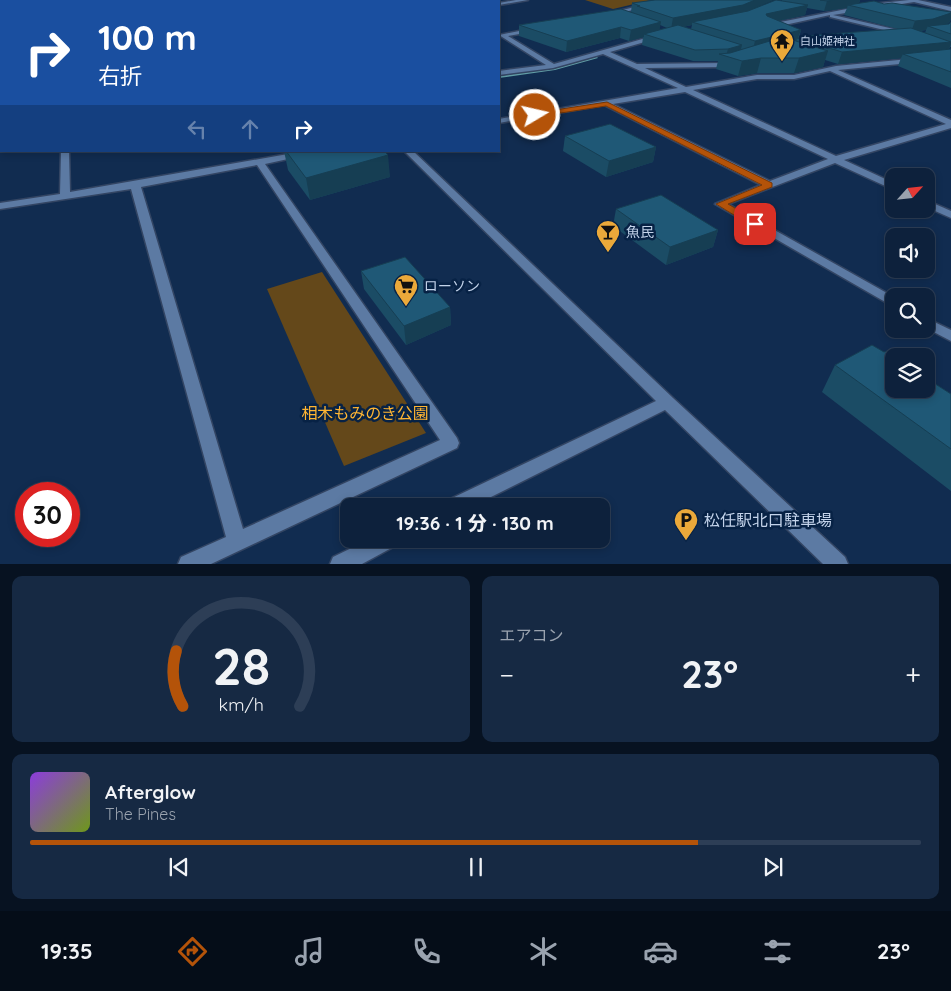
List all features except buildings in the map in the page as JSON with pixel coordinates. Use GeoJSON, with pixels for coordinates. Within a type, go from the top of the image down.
{"type":"FeatureCollection","features":[{"type":"Feature","properties":{"kind":"street"},"geometry":{"type":"LineString","coordinates":[[508,1],[526,0]]}},
{"type":"Feature","properties":{"kind":"street"},"geometry":{"type":"LineString","coordinates":[[606,15],[668,0]]}},
{"type":"Feature","properties":{"kind":"street"},"geometry":{"type":"LineString","coordinates":[[768,25],[912,0],[951,10]]}},
{"type":"Feature","properties":{"kind":"street"},"geometry":{"type":"LineString","coordinates":[[872,6],[894,10]]}},
{"type":"Feature","properties":{"kind":"street"},"geometry":{"type":"LineString","coordinates":[[808,12],[825,14],[913,34],[884,37]]}},
{"type":"Feature","properties":{"kind":"street"},"geometry":{"type":"LineString","coordinates":[[614,13],[630,19]]}},
{"type":"Feature","properties":{"kind":"street"},"geometry":{"type":"LineString","coordinates":[[759,23],[776,29]]}},
{"type":"Feature","properties":{"kind":"street"},"geometry":{"type":"LineString","coordinates":[[500,36],[546,28]]}},
{"type":"Feature","properties":{"kind":"street"},"geometry":{"type":"LineString","coordinates":[[654,28],[662,30]]}},
{"type":"Feature","properties":{"kind":"street"},"geometry":{"type":"LineString","coordinates":[[500,73],[553,66],[670,34]]}},
{"type":"Feature","properties":{"kind":"street"},"geometry":{"type":"LineString","coordinates":[[500,36],[553,66]]}},
{"type":"Feature","properties":{"kind":"street"},"geometry":{"type":"LineString","coordinates":[[604,52],[885,183]]}},
{"type":"Feature","properties":{"kind":"street"},"geometry":{"type":"LineString","coordinates":[[500,121],[757,77],[794,77],[833,68],[951,57]]}},
{"type":"Feature","properties":{"kind":"street"},"geometry":{"type":"LineString","coordinates":[[936,59],[951,65]]}},
{"type":"Feature","properties":{"kind":"street"},"geometry":{"type":"LineString","coordinates":[[636,66],[726,65],[744,60]]}},
{"type":"Feature","properties":{"kind":"street"},"geometry":{"type":"LineString","coordinates":[[820,62],[951,124]]}},
{"type":"Feature","properties":{"kind":"street"},"geometry":{"type":"LineString","coordinates":[[607,104],[769,185]]}},
{"type":"Feature","properties":{"kind":"street"},"geometry":{"type":"LineString","coordinates":[[885,298],[720,204],[837,159],[951,124]]}},
{"type":"Feature","properties":{"kind":"street"},"geometry":{"type":"LineString","coordinates":[[64,196],[65,152]]}},
{"type":"Feature","properties":{"kind":"street"},"geometry":{"type":"LineString","coordinates":[[0,206],[136,185],[316,152]]}},
{"type":"Feature","properties":{"kind":"street"},"geometry":{"type":"LineString","coordinates":[[409,152],[667,402],[838,564]]}},
{"type":"Feature","properties":{"kind":"street"},"geometry":{"type":"LineString","coordinates":[[188,564],[451,443],[260,163]]}},
{"type":"Feature","properties":{"kind":"street"},"geometry":{"type":"LineString","coordinates":[[136,185],[238,541]]}},
{"type":"Feature","properties":{"kind":"street"},"geometry":{"type":"LineString","coordinates":[[935,207],[951,215]]}},
{"type":"Feature","properties":{"kind":"street"},"geometry":{"type":"LineString","coordinates":[[935,327],[951,336]]}},
{"type":"Feature","properties":{"kind":"street"},"geometry":{"type":"LineString","coordinates":[[471,498],[667,402]]}},
{"type":"Feature","properties":{"kind":"street"},"geometry":{"type":"LineString","coordinates":[[340,564],[372,548]]}},
{"type":"Feature","properties":{"kind":"green space"},"geometry":{"type":"Polygon","coordinates":[[[585,0],[651,0],[613,9],[585,0]]]}},
{"type":"Feature","properties":{"kind":"green space","name":"相木もみのき公園"},"geometry":{"type":"Polygon","coordinates":[[[322,272],[426,433],[344,466],[267,289],[322,272]]]}},
{"type":"Feature","properties":{"kind":"waterway"},"geometry":{"type":"LineString","coordinates":[[500,77],[555,69],[596,57]]}},
{"type":"Feature","properties":{"kind":"place","name":"白山姫神社"},"geometry":{"type":"Point","coordinates":[782,62]}},
{"type":"Feature","properties":{"kind":"place","name":"魚民"},"geometry":{"type":"Point","coordinates":[608,253]}},
{"type":"Feature","properties":{"kind":"place","name":"ローソン"},"geometry":{"type":"Point","coordinates":[406,307]}},
{"type":"Feature","properties":{"kind":"place","name":"松任駅北口駐車場"},"geometry":{"type":"Point","coordinates":[686,541]}},
{"type":"Feature","properties":{"kind":"route"},"geometry":{"type":"LineString","coordinates":[[535,115],[607,104],[769,185],[720,204],[755,224]]}}]}
